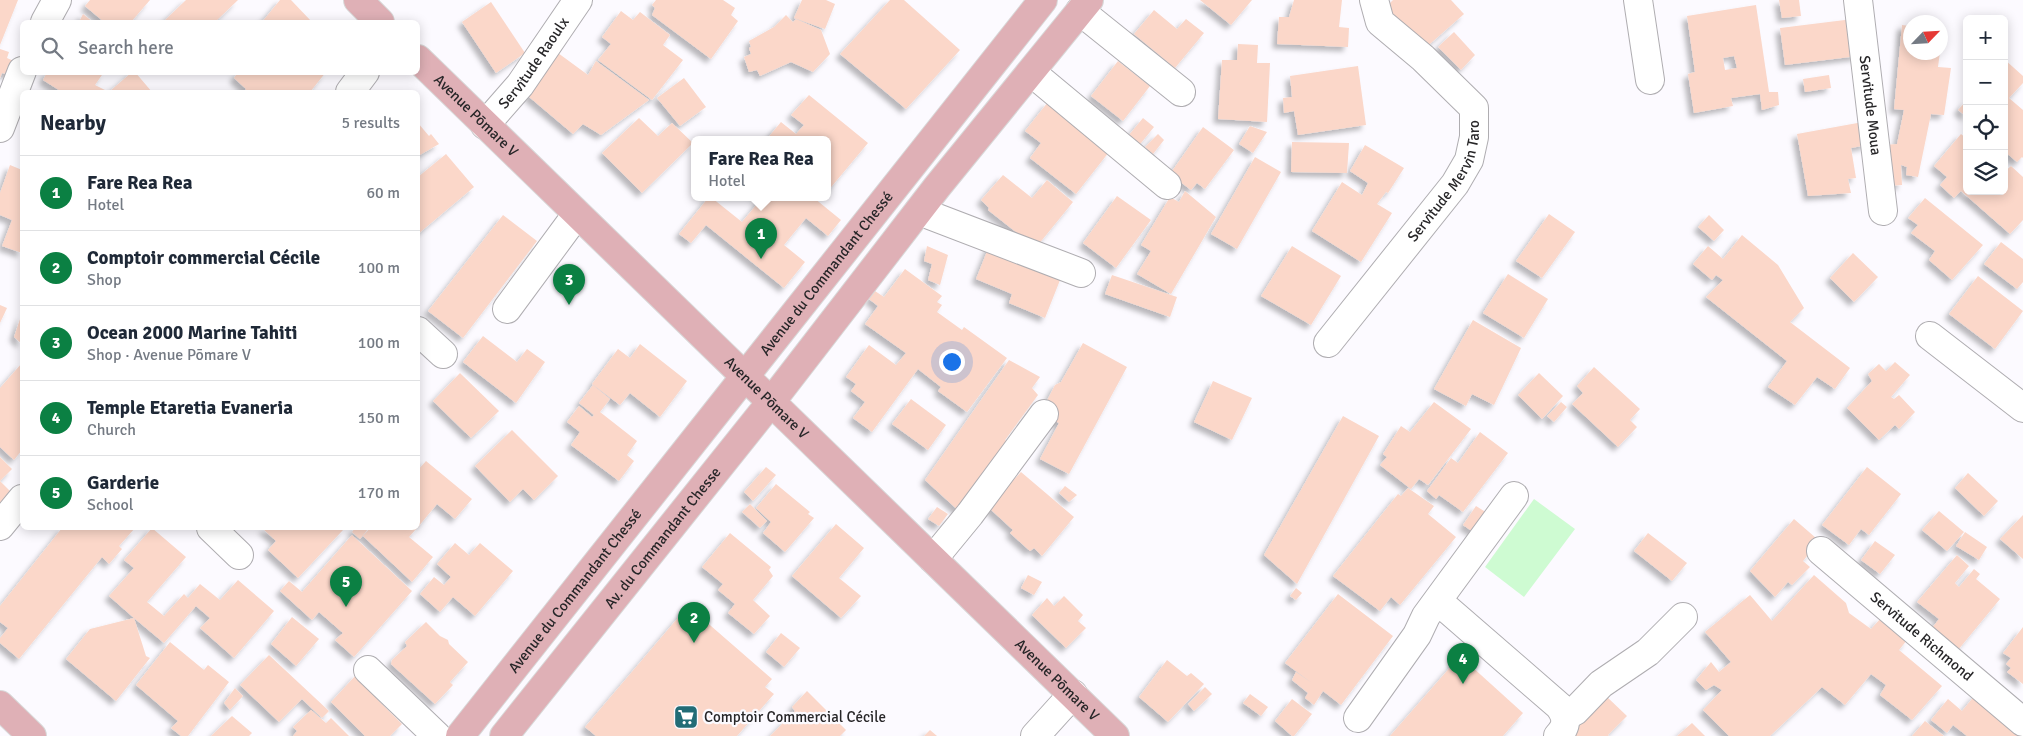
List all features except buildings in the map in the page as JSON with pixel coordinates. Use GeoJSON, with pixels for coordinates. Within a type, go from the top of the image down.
{"type":"FeatureCollection","features":[{"type":"Feature","properties":{"kind":"main road"},"geometry":{"type":"LineString","coordinates":[[358,0],[378,20]]}},
{"type":"Feature","properties":{"kind":"main road","name":"Avenue du Commandant Chessé"},"geometry":{"type":"LineString","coordinates":[[460,736],[1043,0]]}},
{"type":"Feature","properties":{"kind":"main road"},"geometry":{"type":"LineString","coordinates":[[919,211],[1084,6]]}},
{"type":"Feature","properties":{"kind":"main road","name":"Avenue Pōmare V"},"geometry":{"type":"LineString","coordinates":[[420,61],[1115,736]]}},
{"type":"Feature","properties":{"kind":"main road"},"geometry":{"type":"LineString","coordinates":[[911,166],[937,187]]}},
{"type":"Feature","properties":{"kind":"main road","name":"Av. du Commandant Chesse"},"geometry":{"type":"LineString","coordinates":[[504,736],[771,402],[919,211]]}},
{"type":"Feature","properties":{"kind":"main road"},"geometry":{"type":"LineString","coordinates":[[609,549],[635,572]]}},
{"type":"Feature","properties":{"kind":"main road"},"geometry":{"type":"LineString","coordinates":[[0,705],[32,736]]}},
{"type":"Feature","properties":{"kind":"street"},"geometry":{"type":"LineString","coordinates":[[46,20],[57,0]]}},
{"type":"Feature","properties":{"kind":"street","name":"Servitude Raoulx"},"geometry":{"type":"LineString","coordinates":[[485,125],[520,85],[578,0]]}},
{"type":"Feature","properties":{"kind":"street","name":"Servitude Mervin Taro"},"geometry":{"type":"LineString","coordinates":[[1328,343],[1455,184],[1469,160],[1474,137],[1474,108],[1423,58],[1380,22],[1374,0]]}},
{"type":"Feature","properties":{"kind":"street"},"geometry":{"type":"LineString","coordinates":[[1638,0],[1650,80]]}},
{"type":"Feature","properties":{"kind":"street","name":"Servitude Moua"},"geometry":{"type":"LineString","coordinates":[[1858,0],[1883,210]]}},
{"type":"Feature","properties":{"kind":"street","name":"Servitude Moua"},"geometry":{"type":"LineString","coordinates":[[1872,0],[1887,103]]}},
{"type":"Feature","properties":{"kind":"street"},"geometry":{"type":"LineString","coordinates":[[1084,6],[1181,92]]}},
{"type":"Feature","properties":{"kind":"street"},"geometry":{"type":"LineString","coordinates":[[1031,72],[1166,185]]}},
{"type":"Feature","properties":{"kind":"street"},"geometry":{"type":"LineString","coordinates":[[0,128],[20,75]]}},
{"type":"Feature","properties":{"kind":"street"},"geometry":{"type":"LineString","coordinates":[[352,90],[363,75]]}},
{"type":"Feature","properties":{"kind":"street"},"geometry":{"type":"LineString","coordinates":[[919,211],[1081,273]]}},
{"type":"Feature","properties":{"kind":"street"},"geometry":{"type":"LineString","coordinates":[[507,309],[577,214]]}},
{"type":"Feature","properties":{"kind":"street"},"geometry":{"type":"LineString","coordinates":[[420,333],[443,354]]}},
{"type":"Feature","properties":{"kind":"street"},"geometry":{"type":"LineString","coordinates":[[1930,336],[2023,408]]}},
{"type":"Feature","properties":{"kind":"street"},"geometry":{"type":"LineString","coordinates":[[933,559],[1044,414]]}},
{"type":"Feature","properties":{"kind":"street"},"geometry":{"type":"LineString","coordinates":[[1358,718],[1417,635],[1426,616],[1514,496]]}},
{"type":"Feature","properties":{"kind":"street"},"geometry":{"type":"LineString","coordinates":[[0,526],[20,501]]}},
{"type":"Feature","properties":{"kind":"street"},"geometry":{"type":"LineString","coordinates":[[213,530],[239,555]]}},
{"type":"Feature","properties":{"kind":"street","name":"Servitude Richmond"},"geometry":{"type":"LineString","coordinates":[[1821,551],[2023,722]]}},
{"type":"Feature","properties":{"kind":"street"},"geometry":{"type":"LineString","coordinates":[[1438,602],[1559,706],[1562,726]]}},
{"type":"Feature","properties":{"kind":"street"},"geometry":{"type":"LineString","coordinates":[[1562,726],[1601,684],[1648,652],[1683,617]]}},
{"type":"Feature","properties":{"kind":"street"},"geometry":{"type":"LineString","coordinates":[[368,670],[438,736]]}},
{"type":"Feature","properties":{"kind":"street"},"geometry":{"type":"LineString","coordinates":[[1035,736],[1073,694]]}},
{"type":"Feature","properties":{"kind":"green space"},"geometry":{"type":"Polygon","coordinates":[[[1534,499],[1575,529],[1524,597],[1485,567],[1534,499]]]}},
{"type":"Feature","properties":{"kind":"place","name":"Fare Rea Rea"},"geometry":{"type":"Point","coordinates":[761,259]}},
{"type":"Feature","properties":{"kind":"place","name":"Ocean 2000 Marine Tahiti"},"geometry":{"type":"Point","coordinates":[569,305]}},
{"type":"Feature","properties":{"kind":"place","name":"Garderie"},"geometry":{"type":"Point","coordinates":[346,607]}},
{"type":"Feature","properties":{"kind":"place","name":"Comptoir commercial Cécile"},"geometry":{"type":"Point","coordinates":[694,643]}},
{"type":"Feature","properties":{"kind":"place","name":"Temple Etaretia Evaneria"},"geometry":{"type":"Point","coordinates":[1463,684]}},
{"type":"Feature","properties":{"kind":"place","name":"Comptoir Commercial Cécile"},"geometry":{"type":"Point","coordinates":[686,717]}}]}
